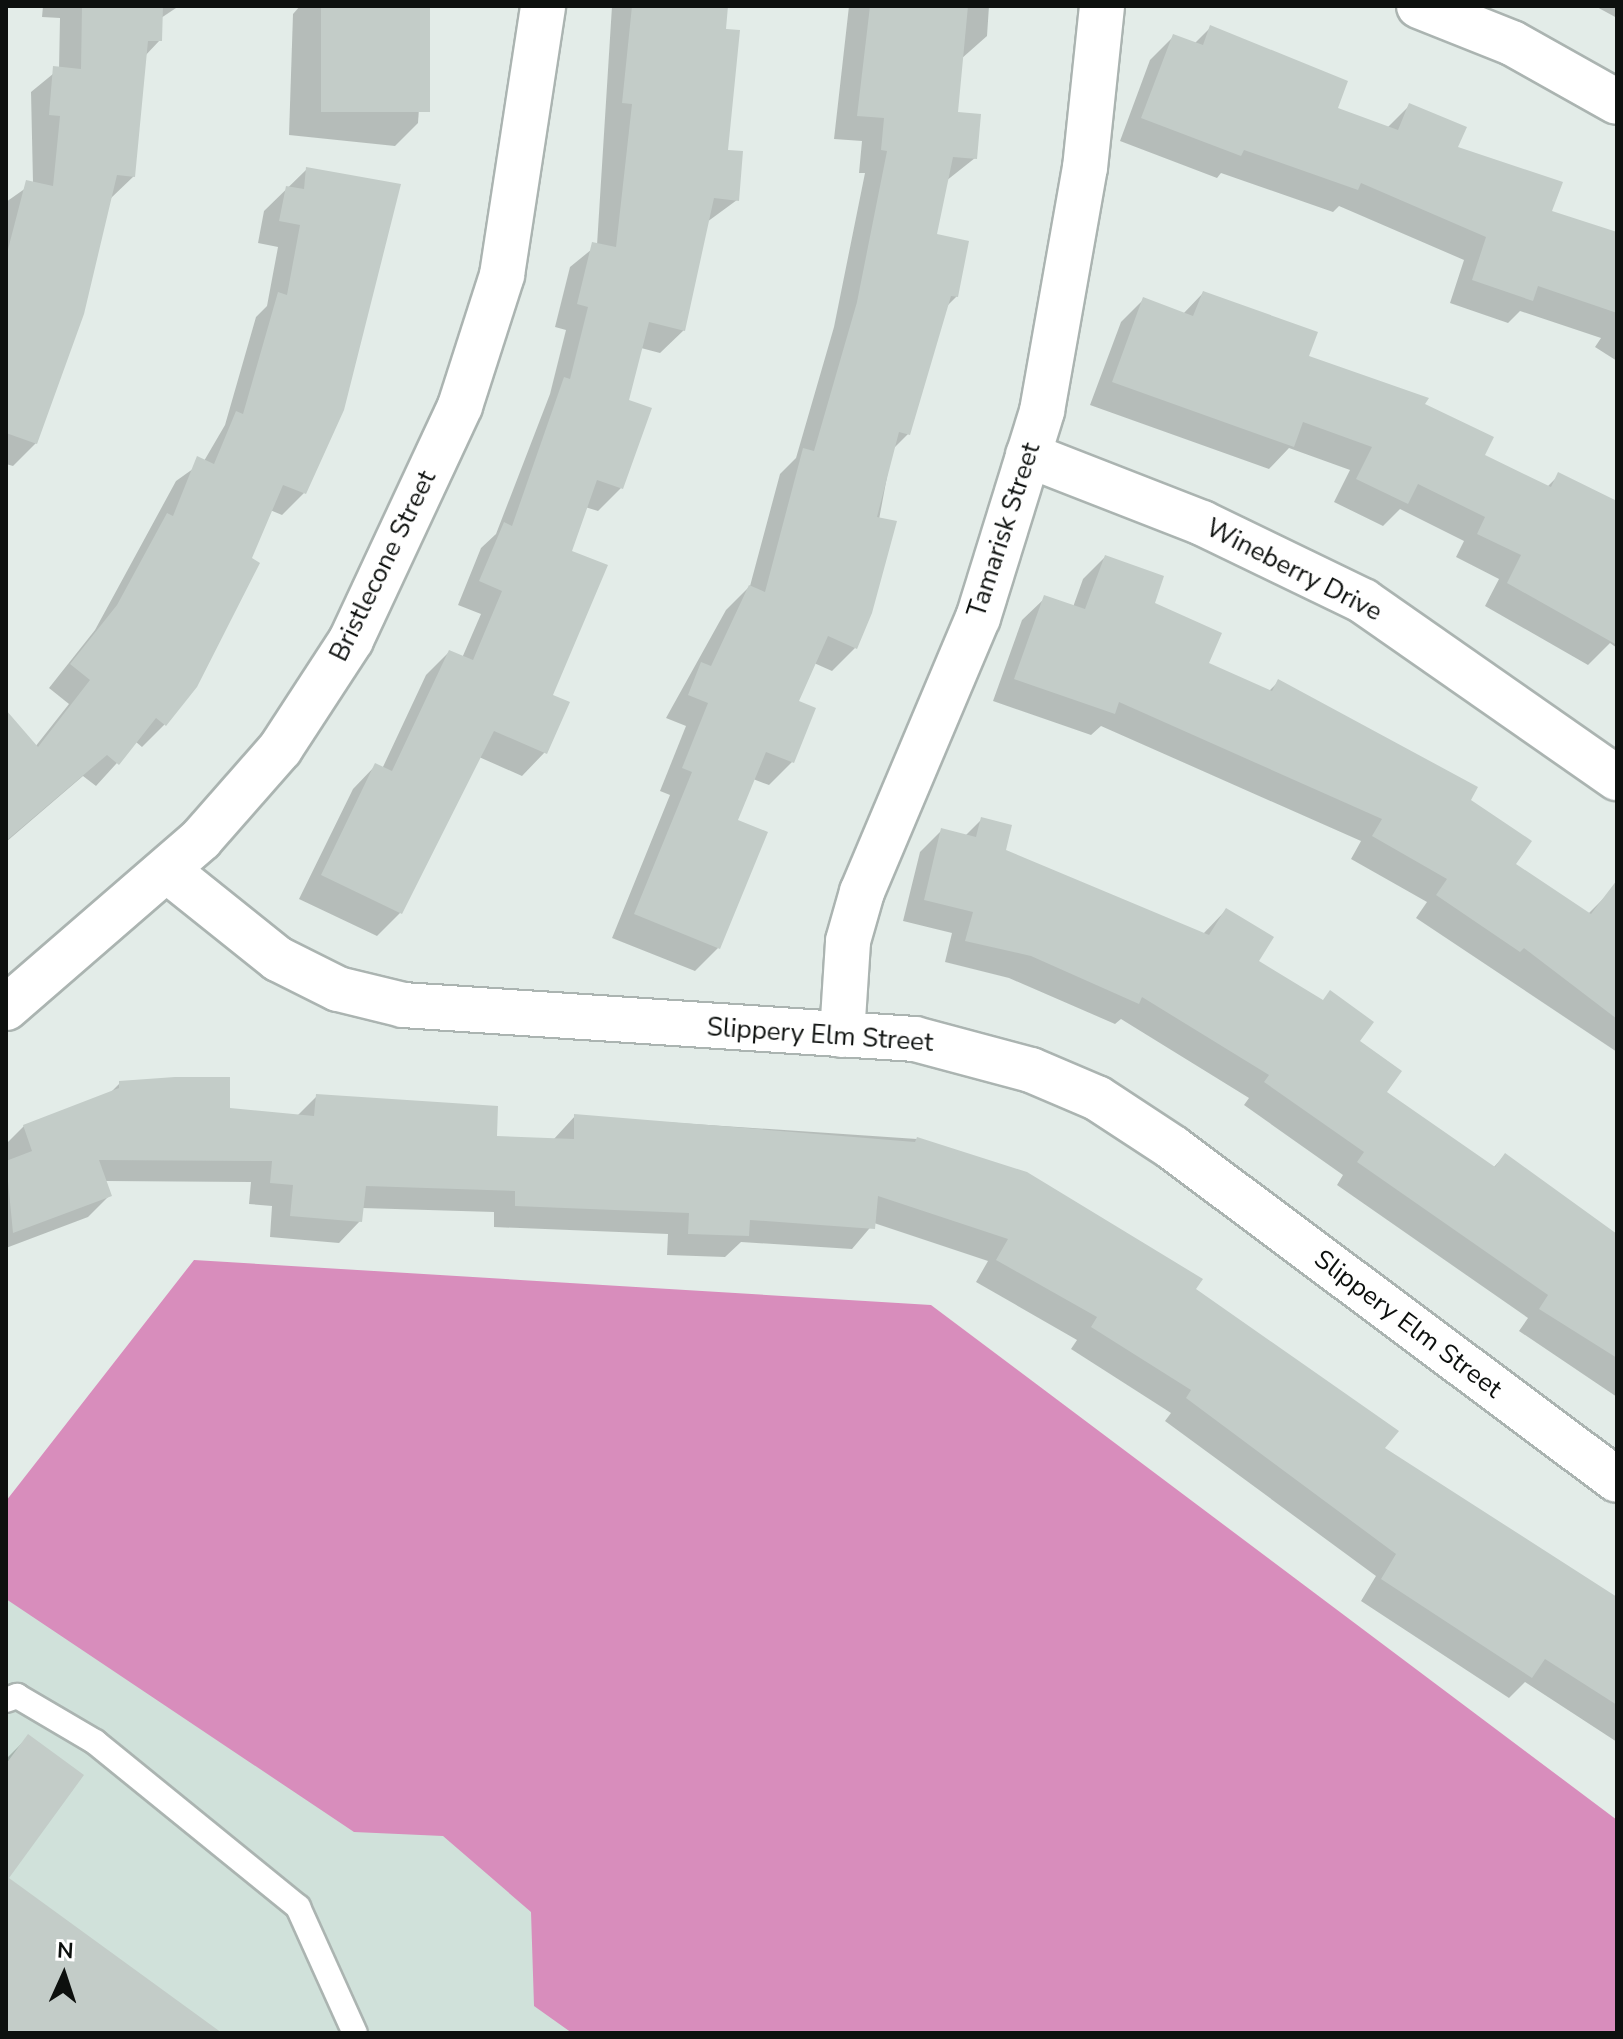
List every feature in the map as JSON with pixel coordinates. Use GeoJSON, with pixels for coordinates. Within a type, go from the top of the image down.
{"type":"FeatureCollection","features":[{"type":"Feature","properties":{"kind":"street","name":"Bristlecone Street"},"geometry":{"type":"LineString","coordinates":[[6,1008],[168,871],[280,749],[351,640],[460,406],[502,275],[543,6]]}},
{"type":"Feature","properties":{"kind":"street","name":"Tamarisk Street"},"geometry":{"type":"LineString","coordinates":[[842,1035],[848,941],[862,892],[978,618],[1028,455],[1085,168],[1102,6]]}},
{"type":"Feature","properties":{"kind":"street"},"geometry":{"type":"LineString","coordinates":[[1419,6],[1512,43],[1617,102]]}},
{"type":"Feature","properties":{"kind":"street","name":"Wineberry Drive"},"geometry":{"type":"LineString","coordinates":[[1028,455],[1202,523],[1363,601],[1617,778]]}},
{"type":"Feature","properties":{"kind":"street","name":"Slippery Elm Street"},"geometry":{"type":"LineString","coordinates":[[168,871],[278,959],[338,989],[403,1005],[842,1035],[955,1046],[1097,1098],[1617,1480]]}},
{"type":"Feature","properties":{"kind":"lane"},"geometry":{"type":"LineString","coordinates":[[6,1700],[17,1696],[95,1742],[298,1907],[355,2033]]}},
{"type":"Feature","properties":{"kind":"shaded area"},"geometry":{"type":"Polygon","coordinates":[[[194,1260],[931,1305],[1617,1820],[1617,2033],[572,2033],[534,2006],[531,1912],[443,1836],[354,1832],[6,1599],[6,1501],[194,1260]]]}},
{"type":"Feature","properties":{"kind":"shaded area"},"geometry":{"type":"Polygon","coordinates":[[[6,1599],[629,1813],[918,2033],[6,2033],[6,1599]]]}},
{"type":"Feature","properties":{"kind":"building"},"geometry":{"type":"Polygon","coordinates":[[[82,6],[163,6],[162,41],[148,41],[135,177],[117,175],[84,314],[37,444],[6,433],[6,257],[26,180],[53,186],[60,116],[49,115],[53,66],[81,69],[82,6]]]}},
{"type":"Feature","properties":{"kind":"building"},"geometry":{"type":"Polygon","coordinates":[[[321,6],[430,6],[430,112],[321,112],[321,6]]]}},
{"type":"Feature","properties":{"kind":"building"},"geometry":{"type":"Polygon","coordinates":[[[632,6],[728,6],[726,29],[740,30],[728,150],[743,151],[739,201],[714,198],[685,331],[649,322],[629,400],[652,408],[623,489],[597,480],[572,551],[608,565],[553,695],[570,702],[547,754],[494,731],[402,914],[321,875],[375,763],[392,771],[449,650],[473,660],[502,591],[479,581],[504,522],[512,526],[564,377],[570,379],[588,307],[577,304],[592,242],[616,247],[632,104],[622,103],[632,6]]]}},
{"type":"Feature","properties":{"kind":"building"},"geometry":{"type":"Polygon","coordinates":[[[870,6],[968,6],[958,112],[981,114],[977,159],[953,157],[937,234],[969,241],[958,297],[951,296],[910,435],[899,432],[877,517],[897,521],[872,613],[857,649],[828,636],[799,701],[816,708],[794,763],[766,752],[738,820],[768,832],[720,949],[634,914],[692,772],[682,768],[708,703],[688,695],[701,662],[711,666],[749,585],[765,592],[803,448],[814,451],[857,302],[887,151],[881,150],[884,118],[857,116],[870,6]]]}},
{"type":"Feature","properties":{"kind":"building"},"geometry":{"type":"Polygon","coordinates":[[[1210,25],[1348,81],[1338,108],[1398,130],[1409,103],[1467,127],[1458,147],[1563,182],[1552,211],[1617,232],[1617,313],[1538,286],[1533,301],[1472,280],[1486,237],[1361,183],[1358,190],[1244,150],[1241,156],[1141,118],[1173,34],[1203,45],[1210,25]]]}},
{"type":"Feature","properties":{"kind":"building"},"geometry":{"type":"Polygon","coordinates":[[[306,167],[401,184],[344,410],[306,494],[283,485],[252,558],[260,563],[197,687],[166,726],[156,718],[119,765],[107,755],[6,841],[6,710],[38,747],[90,680],[70,664],[117,605],[167,513],[173,516],[197,456],[214,464],[236,411],[243,414],[278,292],[287,295],[300,225],[279,221],[286,186],[304,189],[306,167]]]}},
{"type":"Feature","properties":{"kind":"building"},"geometry":{"type":"Polygon","coordinates":[[[1203,291],[1318,332],[1309,356],[1429,398],[1425,404],[1494,437],[1485,455],[1551,487],[1558,472],[1617,501],[1617,645],[1507,583],[1521,555],[1477,534],[1485,517],[1418,484],[1408,504],[1356,479],[1372,447],[1303,422],[1294,447],[1112,382],[1143,297],[1193,316],[1203,291]]]}},
{"type":"Feature","properties":{"kind":"building"},"geometry":{"type":"Polygon","coordinates":[[[1105,555],[1164,576],[1155,603],[1222,633],[1209,663],[1272,691],[1278,679],[1478,787],[1471,800],[1532,841],[1516,864],[1591,914],[1617,880],[1617,1019],[1524,948],[1520,952],[1436,895],[1447,879],[1372,836],[1382,819],[1119,702],[1115,714],[1014,679],[1044,595],[1085,609],[1105,555]]]}},
{"type":"Feature","properties":{"kind":"building"},"geometry":{"type":"Polygon","coordinates":[[[981,817],[1012,825],[1006,850],[1209,935],[1226,908],[1274,937],[1259,961],[1323,1000],[1330,990],[1374,1022],[1360,1041],[1402,1071],[1387,1092],[1495,1167],[1505,1153],[1617,1234],[1617,1358],[1539,1309],[1548,1295],[1357,1162],[1364,1152],[1264,1082],[1269,1075],[1142,997],[1139,1004],[1031,956],[965,941],[973,912],[924,900],[941,828],[976,837],[981,817]]]}},
{"type":"Feature","properties":{"kind":"building"},"geometry":{"type":"Polygon","coordinates":[[[230,1077],[230,1108],[314,1116],[316,1094],[498,1106],[497,1136],[574,1139],[574,1114],[915,1142],[917,1137],[1027,1172],[1203,1279],[1196,1289],[1399,1431],[1385,1448],[1617,1597],[1617,1705],[1545,1659],[1532,1678],[1381,1579],[1396,1554],[1186,1398],[1191,1390],[1091,1327],[1097,1317],[996,1260],[1008,1239],[878,1196],[875,1229],[750,1220],[749,1236],[688,1234],[689,1213],[515,1206],[515,1191],[366,1186],[362,1222],[290,1216],[293,1185],[270,1183],[272,1161],[99,1160],[112,1196],[13,1233],[6,1161],[32,1151],[23,1125],[119,1088],[119,1081],[230,1077]]]}},
{"type":"Feature","properties":{"kind":"building"},"geometry":{"type":"Polygon","coordinates":[[[28,1734],[84,1775],[9,1878],[222,2033],[6,2033],[6,1764],[28,1734]]]}}]}
